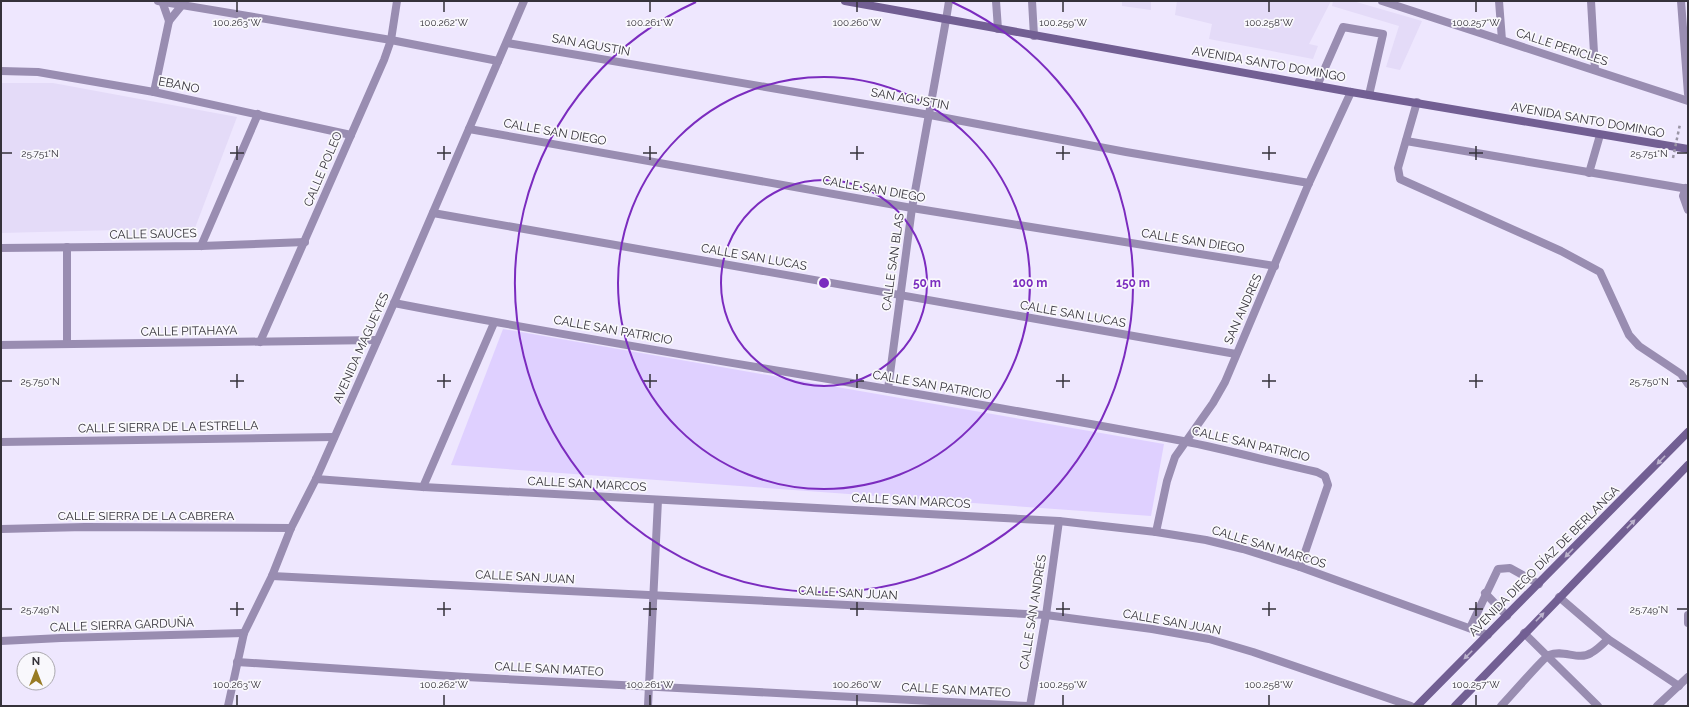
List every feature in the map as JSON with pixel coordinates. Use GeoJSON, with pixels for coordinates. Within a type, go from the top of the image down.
{"type":"FeatureCollection","features":[{"type":"Feature","properties":{"kind":"main road","name":"AVENIDA SANTO DOMINGO"},"geometry":{"type":"LineString","coordinates":[[845,1],[1351,92],[1688,149]]}},
{"type":"Feature","properties":{"kind":"main road","name":"AVENIDA DIEGO DÍAZ DE BERLANGA"},"geometry":{"type":"LineString","coordinates":[[1417,706],[1688,432]]}},
{"type":"Feature","properties":{"kind":"main road"},"geometry":{"type":"LineString","coordinates":[[1455,706],[1688,465]]}},
{"type":"Feature","properties":{"kind":"street"},"geometry":{"type":"LineString","coordinates":[[169,22],[161,1],[183,3],[392,40],[498,61]]}},
{"type":"Feature","properties":{"kind":"street","name":"CALLE POLEO"},"geometry":{"type":"LineString","coordinates":[[260,342],[392,40],[398,1]]}},
{"type":"Feature","properties":{"kind":"street","name":"AVENIDA MAGUEYES"},"geometry":{"type":"LineString","coordinates":[[228,706],[244,633],[272,576],[291,528],[316,479],[394,303],[524,1]]}},
{"type":"Feature","properties":{"kind":"street","name":"CALLE SAN BLAS"},"geometry":{"type":"LineString","coordinates":[[888,389],[912,208],[930,115],[949,1]]}},
{"type":"Feature","properties":{"kind":"street"},"geometry":{"type":"LineString","coordinates":[[996,1],[998,29]]}},
{"type":"Feature","properties":{"kind":"street"},"geometry":{"type":"LineString","coordinates":[[1032,1],[1034,36]]}},
{"type":"Feature","properties":{"kind":"street","name":"CALLE PERICLES"},"geometry":{"type":"LineString","coordinates":[[1382,1],[1406,5],[1502,40],[1688,101]]}},
{"type":"Feature","properties":{"kind":"street"},"geometry":{"type":"LineString","coordinates":[[1499,1],[1502,40]]}},
{"type":"Feature","properties":{"kind":"street"},"geometry":{"type":"LineString","coordinates":[[1591,1],[1595,70]]}},
{"type":"Feature","properties":{"kind":"street"},"geometry":{"type":"LineString","coordinates":[[1682,1],[1688,94]]}},
{"type":"Feature","properties":{"kind":"street"},"geometry":{"type":"LineString","coordinates":[[154,92],[169,22],[183,3]]}},
{"type":"Feature","properties":{"kind":"street"},"geometry":{"type":"LineString","coordinates":[[1317,86],[1343,27],[1383,34],[1369,95]]}},
{"type":"Feature","properties":{"kind":"street","name":"SAN AGUSTIN"},"geometry":{"type":"LineString","coordinates":[[507,43],[930,115],[1126,152],[1309,183]]}},
{"type":"Feature","properties":{"kind":"street","name":"EBANO"},"geometry":{"type":"LineString","coordinates":[[1,71],[38,72],[154,92],[351,135]]}},
{"type":"Feature","properties":{"kind":"street","name":"SAN ANDRES"},"geometry":{"type":"LineString","coordinates":[[1156,532],[1167,481],[1175,457],[1213,403],[1225,382],[1309,183],[1351,92]]}},
{"type":"Feature","properties":{"kind":"street"},"geometry":{"type":"LineString","coordinates":[[1417,102],[1398,168],[1400,178],[1561,251],[1600,272],[1629,335],[1639,346],[1684,375],[1688,384]]}},
{"type":"Feature","properties":{"kind":"street"},"geometry":{"type":"LineString","coordinates":[[201,246],[258,114]]}},
{"type":"Feature","properties":{"kind":"street","name":"CALLE SAN DIEGO"},"geometry":{"type":"LineString","coordinates":[[469,129],[912,208],[1275,266]]}},
{"type":"Feature","properties":{"kind":"street"},"geometry":{"type":"LineString","coordinates":[[1589,173],[1600,134]]}},
{"type":"Feature","properties":{"kind":"street"},"geometry":{"type":"LineString","coordinates":[[1406,141],[1589,173],[1687,188],[1683,196],[1688,210]]}},
{"type":"Feature","properties":{"kind":"street","name":"CALLE SAN LUCAS"},"geometry":{"type":"LineString","coordinates":[[433,213],[1236,354]]}},
{"type":"Feature","properties":{"kind":"street","name":"CALLE SAUCES"},"geometry":{"type":"LineString","coordinates":[[1,248],[201,246],[305,242]]}},
{"type":"Feature","properties":{"kind":"street"},"geometry":{"type":"LineString","coordinates":[[67,247],[67,344]]}},
{"type":"Feature","properties":{"kind":"street","name":"CALLE SAN PATRICIO"},"geometry":{"type":"LineString","coordinates":[[394,303],[494,323],[888,389],[1185,442],[1322,474],[1325,476],[1328,485],[1300,567]]}},
{"type":"Feature","properties":{"kind":"street"},"geometry":{"type":"LineString","coordinates":[[423,487],[494,323]]}},
{"type":"Feature","properties":{"kind":"street","name":"CALLE PITAHAYA"},"geometry":{"type":"LineString","coordinates":[[1,345],[377,340]]}},
{"type":"Feature","properties":{"kind":"street","name":"CALLE SIERRA DE LA ESTRELLA"},"geometry":{"type":"LineString","coordinates":[[1,442],[334,436]]}},
{"type":"Feature","properties":{"kind":"street","name":"CALLE SAN MARCOS"},"geometry":{"type":"LineString","coordinates":[[316,479],[423,487],[1059,521],[1156,532],[1206,540],[1244,549],[1300,567],[1488,635]]}},
{"type":"Feature","properties":{"kind":"street"},"geometry":{"type":"LineString","coordinates":[[648,706],[658,500]]}},
{"type":"Feature","properties":{"kind":"street","name":"CALLE SAN ANDRÉS"},"geometry":{"type":"LineString","coordinates":[[1029,706],[1046,615],[1059,521]]}},
{"type":"Feature","properties":{"kind":"street","name":"CALLE SIERRA DE LA CABRERA"},"geometry":{"type":"LineString","coordinates":[[1,529],[85,526],[291,528]]}},
{"type":"Feature","properties":{"kind":"street"},"geometry":{"type":"LineString","coordinates":[[1470,628],[1485,593],[1498,569],[1504,567],[1510,568],[1539,584]]}},
{"type":"Feature","properties":{"kind":"street","name":"CALLE SAN JUAN"},"geometry":{"type":"LineString","coordinates":[[272,576],[1046,615],[1152,629],[1209,639],[1253,652],[1411,706]]}},
{"type":"Feature","properties":{"kind":"street"},"geometry":{"type":"LineString","coordinates":[[1485,593],[1507,616]]}},
{"type":"Feature","properties":{"kind":"street"},"geometry":{"type":"LineString","coordinates":[[1559,597],[1608,639],[1679,686]]}},
{"type":"Feature","properties":{"kind":"street"},"geometry":{"type":"LineString","coordinates":[[1688,615],[1688,623]]}},
{"type":"Feature","properties":{"kind":"street","name":"CALLE SIERRA GARDUÑA"},"geometry":{"type":"LineString","coordinates":[[1,642],[61,638],[244,633]]}},
{"type":"Feature","properties":{"kind":"street"},"geometry":{"type":"LineString","coordinates":[[1524,633],[1598,706]]}},
{"type":"Feature","properties":{"kind":"street"},"geometry":{"type":"LineString","coordinates":[[1501,706],[1547,656],[1560,652],[1579,656],[1585,655],[1592,653],[1608,639]]}},
{"type":"Feature","properties":{"kind":"street","name":"CALLE SAN MATEO"},"geometry":{"type":"LineString","coordinates":[[237,662],[1029,706]]}},
{"type":"Feature","properties":{"kind":"street"},"geometry":{"type":"LineString","coordinates":[[1657,706],[1688,677]]}},
{"type":"Feature","properties":{"kind":"path"},"geometry":{"type":"LineString","coordinates":[[1673,158],[1680,124]]}},
{"type":"Feature","properties":{"kind":"shaded area"},"geometry":{"type":"Polygon","coordinates":[[[1122,1],[1151,1],[1151,10],[1122,6],[1122,1]]]}},
{"type":"Feature","properties":{"kind":"shaded area"},"geometry":{"type":"Polygon","coordinates":[[[1177,1],[1331,1],[1309,44],[1318,46],[1313,59],[1209,39],[1212,24],[1175,15],[1177,1]]]}},
{"type":"Feature","properties":{"kind":"shaded area"},"geometry":{"type":"Polygon","coordinates":[[[1333,1],[1353,1],[1422,21],[1400,70],[1386,67],[1399,26],[1332,6],[1333,1]]]}},
{"type":"Feature","properties":{"kind":"shaded area"},"geometry":{"type":"Polygon","coordinates":[[[1,83],[53,83],[237,117],[195,228],[1,233],[1,83]]]}},
{"type":"Feature","properties":{"kind":"shaded area"},"geometry":{"type":"Polygon","coordinates":[[[503,329],[1164,444],[1151,516],[451,465],[503,329]]]}}]}
